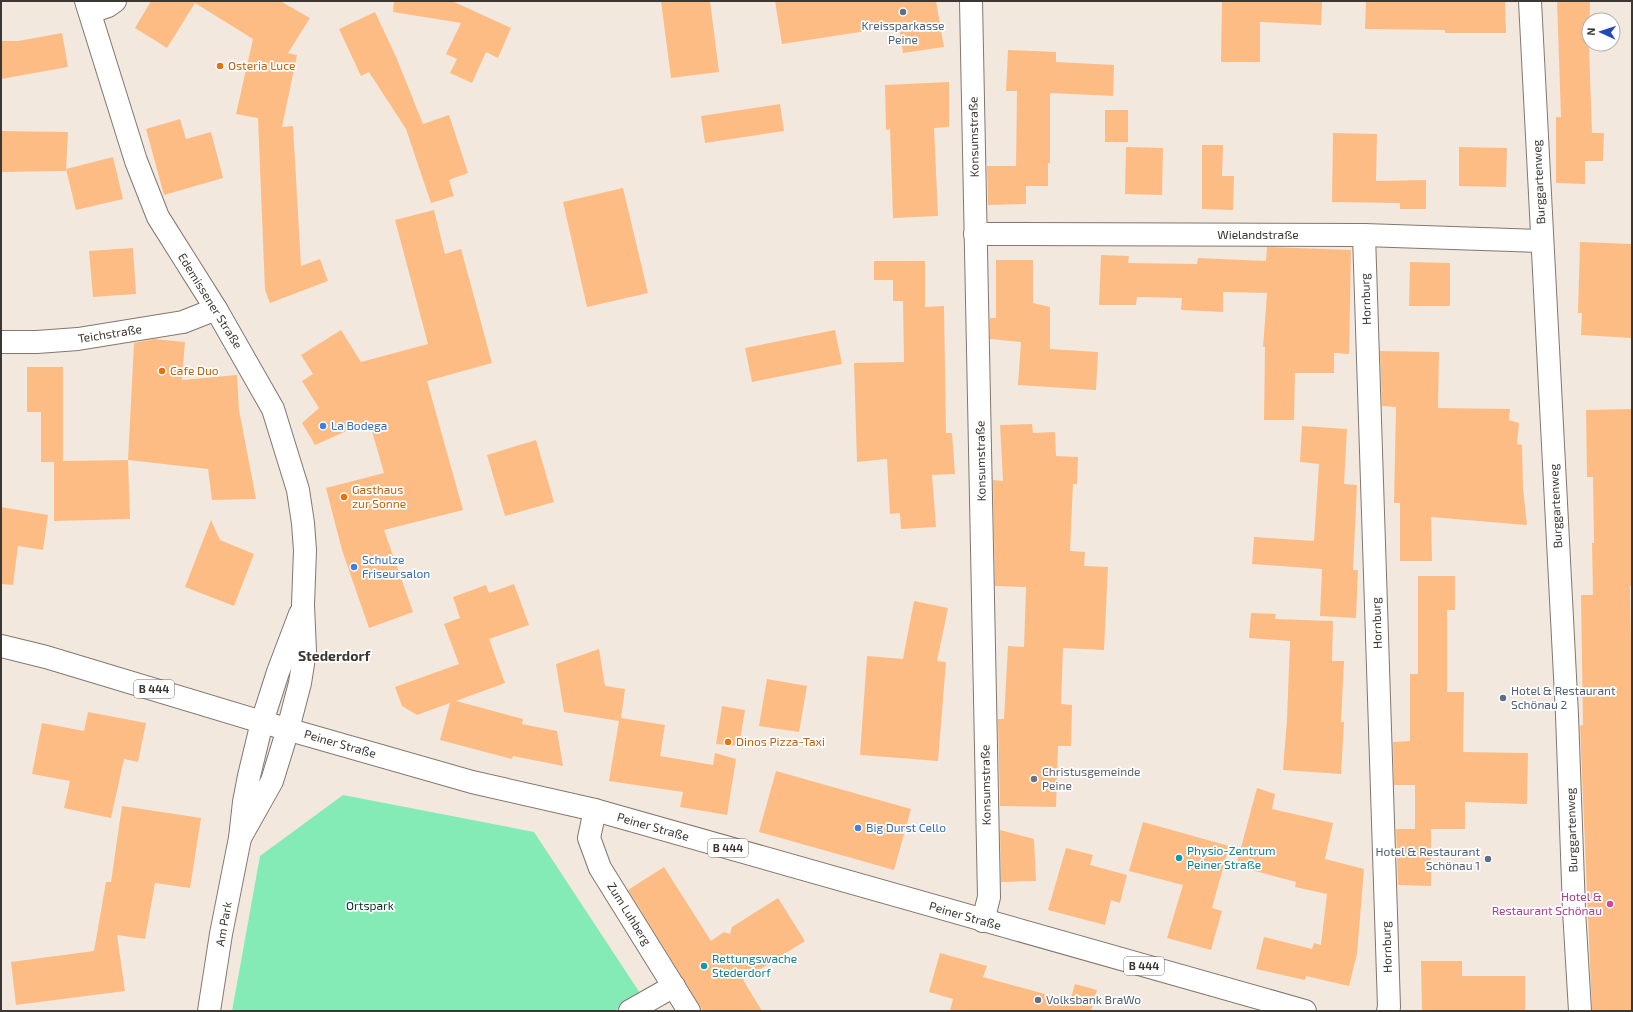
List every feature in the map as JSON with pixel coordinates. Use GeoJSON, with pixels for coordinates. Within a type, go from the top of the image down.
{"type":"FeatureCollection","features":[{"type":"Feature","properties":{"kind":"street"},"geometry":{"type":"LineString","coordinates":[[88,6],[108,6],[115,1]]}},
{"type":"Feature","properties":{"kind":"street","name":"Konsumstraße"},"geometry":{"type":"LineString","coordinates":[[971,1],[988,897],[983,921]]}},
{"type":"Feature","properties":{"kind":"street","name":"Burggartenweg"},"geometry":{"type":"LineString","coordinates":[[1530,1],[1567,715],[1574,910],[1580,1011]]}},
{"type":"Feature","properties":{"kind":"street","name":"Edemissener Straße"},"geometry":{"type":"LineString","coordinates":[[88,6],[136,161],[158,217],[216,309],[273,409],[298,490],[304,523],[305,550],[303,605],[305,651],[300,683],[288,729]]}},
{"type":"Feature","properties":{"kind":"street","name":"Wielandstraße"},"geometry":{"type":"LineString","coordinates":[[975,234],[1364,235],[1542,241]]}},
{"type":"Feature","properties":{"kind":"street","name":"Hornburg"},"geometry":{"type":"LineString","coordinates":[[1364,235],[1390,1007],[1388,1011]]}},
{"type":"Feature","properties":{"kind":"street","name":"Teichstraße"},"geometry":{"type":"LineString","coordinates":[[1,342],[37,342],[86,338],[183,322],[216,309]]}},
{"type":"Feature","properties":{"kind":"street","name":"Edemissener Straße"},"geometry":{"type":"LineString","coordinates":[[262,722],[278,672],[303,605]]}},
{"type":"Feature","properties":{"kind":"street","name":"Peiner Straße"},"geometry":{"type":"LineString","coordinates":[[1,646],[46,657],[262,722],[472,782],[595,810],[1305,1011]]}},
{"type":"Feature","properties":{"kind":"street","name":"Am Park"},"geometry":{"type":"LineString","coordinates":[[209,1011],[221,934],[240,838],[244,802],[262,722]]}},
{"type":"Feature","properties":{"kind":"street","name":"Am Park"},"geometry":{"type":"LineString","coordinates":[[240,838],[272,781],[288,729]]}},
{"type":"Feature","properties":{"kind":"street","name":"Zum Luhberg"},"geometry":{"type":"LineString","coordinates":[[595,810],[589,838],[600,868],[689,1011]]}},
{"type":"Feature","properties":{"kind":"street"},"geometry":{"type":"LineString","coordinates":[[630,1011],[674,986]]}},
{"type":"Feature","properties":{"kind":"green space","name":"Ortspark"},"geometry":{"type":"Polygon","coordinates":[[[343,795],[534,832],[642,996],[614,1011],[232,1011],[260,856],[343,795]]]}},
{"type":"Feature","properties":{"kind":"building"},"geometry":{"type":"Polygon","coordinates":[[[151,1],[280,1],[310,18],[288,53],[297,55],[282,127],[293,126],[301,266],[320,259],[328,281],[270,303],[265,290],[258,118],[236,114],[253,39],[195,3],[167,48],[135,28],[151,1]]]}},
{"type":"Feature","properties":{"kind":"building"},"geometry":{"type":"Polygon","coordinates":[[[394,1],[452,1],[511,28],[498,58],[486,52],[472,83],[450,73],[457,59],[446,54],[461,23],[393,12],[394,1]]]}},
{"type":"Feature","properties":{"kind":"building"},"geometry":{"type":"Polygon","coordinates":[[[661,1],[710,1],[719,72],[671,78],[661,1]]]}},
{"type":"Feature","properties":{"kind":"building"},"geometry":{"type":"Polygon","coordinates":[[[775,1],[936,1],[944,47],[903,53],[899,26],[782,44],[775,1]]]}},
{"type":"Feature","properties":{"kind":"building"},"geometry":{"type":"Polygon","coordinates":[[[1222,1],[1322,1],[1321,25],[1260,22],[1260,62],[1221,62],[1222,1]]]}},
{"type":"Feature","properties":{"kind":"building"},"geometry":{"type":"Polygon","coordinates":[[[1366,1],[1505,1],[1506,33],[1445,33],[1445,30],[1365,29],[1366,1]]]}},
{"type":"Feature","properties":{"kind":"building"},"geometry":{"type":"Polygon","coordinates":[[[1557,1],[1590,1],[1590,12],[1581,12],[1581,52],[1589,52],[1592,133],[1604,133],[1603,161],[1585,161],[1585,184],[1556,183],[1556,117],[1561,117],[1557,1]]]}},
{"type":"Feature","properties":{"kind":"building"},"geometry":{"type":"Polygon","coordinates":[[[375,12],[397,59],[423,124],[449,115],[468,173],[449,180],[454,196],[431,203],[406,129],[369,72],[361,76],[339,29],[375,12]]]}},
{"type":"Feature","properties":{"kind":"building"},"geometry":{"type":"Polygon","coordinates":[[[62,33],[68,67],[1,79],[1,41],[18,41],[62,33]]]}},
{"type":"Feature","properties":{"kind":"building"},"geometry":{"type":"Polygon","coordinates":[[[1008,50],[1056,52],[1056,62],[1114,65],[1113,96],[1050,93],[1050,163],[1048,163],[1048,186],[1026,186],[1026,204],[988,205],[987,166],[1016,166],[1017,91],[1006,91],[1008,50]]]}},
{"type":"Feature","properties":{"kind":"building"},"geometry":{"type":"Polygon","coordinates":[[[949,82],[949,127],[934,128],[938,216],[893,218],[890,129],[886,130],[885,85],[949,82]]]}},
{"type":"Feature","properties":{"kind":"building"},"geometry":{"type":"Polygon","coordinates":[[[780,104],[784,131],[705,143],[701,116],[780,104]]]}},
{"type":"Feature","properties":{"kind":"building"},"geometry":{"type":"Polygon","coordinates":[[[1105,110],[1128,110],[1128,142],[1105,142],[1105,110]]]}},
{"type":"Feature","properties":{"kind":"building"},"geometry":{"type":"Polygon","coordinates":[[[180,119],[186,139],[211,132],[223,178],[164,195],[146,129],[180,119]]]}},
{"type":"Feature","properties":{"kind":"building"},"geometry":{"type":"Polygon","coordinates":[[[1,131],[68,132],[66,171],[1,172],[1,131]]]}},
{"type":"Feature","properties":{"kind":"building"},"geometry":{"type":"Polygon","coordinates":[[[1333,133],[1377,134],[1376,181],[1426,180],[1426,209],[1400,209],[1400,203],[1332,202],[1333,133]]]}},
{"type":"Feature","properties":{"kind":"building"},"geometry":{"type":"Polygon","coordinates":[[[1202,145],[1223,145],[1222,176],[1234,176],[1233,210],[1202,209],[1202,145]]]}},
{"type":"Feature","properties":{"kind":"building"},"geometry":{"type":"Polygon","coordinates":[[[1126,147],[1163,148],[1162,195],[1125,194],[1126,147]]]}},
{"type":"Feature","properties":{"kind":"building"},"geometry":{"type":"Polygon","coordinates":[[[1459,147],[1507,148],[1506,187],[1459,186],[1459,147]]]}},
{"type":"Feature","properties":{"kind":"building"},"geometry":{"type":"Polygon","coordinates":[[[113,157],[123,199],[76,210],[66,169],[113,157]]]}},
{"type":"Feature","properties":{"kind":"building"},"geometry":{"type":"Polygon","coordinates":[[[623,188],[648,293],[587,307],[563,202],[623,188]]]}},
{"type":"Feature","properties":{"kind":"building"},"geometry":{"type":"Polygon","coordinates":[[[434,210],[445,254],[461,249],[492,363],[427,381],[463,510],[384,530],[413,612],[369,628],[342,550],[326,488],[384,473],[369,421],[315,445],[302,423],[319,408],[302,381],[313,374],[301,355],[341,330],[361,362],[428,344],[395,220],[434,210]]]}},
{"type":"Feature","properties":{"kind":"building"},"geometry":{"type":"Polygon","coordinates":[[[1580,242],[1632,244],[1632,338],[1581,335],[1582,313],[1578,313],[1580,242]]]}},
{"type":"Feature","properties":{"kind":"building"},"geometry":{"type":"Polygon","coordinates":[[[1267,247],[1351,250],[1349,354],[1334,353],[1334,373],[1295,373],[1294,420],[1264,420],[1265,347],[1263,347],[1267,293],[1223,292],[1223,312],[1181,310],[1182,298],[1137,297],[1136,305],[1099,305],[1101,255],[1129,256],[1128,263],[1197,264],[1198,258],[1266,261],[1267,247]]]}},
{"type":"Feature","properties":{"kind":"building"},"geometry":{"type":"Polygon","coordinates":[[[133,248],[136,294],[93,297],[89,251],[133,248]]]}},
{"type":"Feature","properties":{"kind":"building"},"geometry":{"type":"Polygon","coordinates":[[[996,260],[1033,260],[1033,303],[1050,307],[1050,349],[1098,352],[1096,390],[1018,385],[1021,342],[990,339],[990,318],[996,318],[996,260]]]}},
{"type":"Feature","properties":{"kind":"building"},"geometry":{"type":"Polygon","coordinates":[[[874,261],[925,261],[925,307],[944,306],[946,433],[952,433],[955,474],[932,475],[936,527],[901,529],[900,513],[890,514],[887,459],[857,462],[854,363],[904,362],[903,301],[893,301],[893,280],[874,280],[874,261]]]}},
{"type":"Feature","properties":{"kind":"building"},"geometry":{"type":"Polygon","coordinates":[[[1410,262],[1450,263],[1450,306],[1409,306],[1410,262]]]}},
{"type":"Feature","properties":{"kind":"building"},"geometry":{"type":"Polygon","coordinates":[[[835,330],[842,364],[752,382],[745,348],[835,330]]]}},
{"type":"Feature","properties":{"kind":"building"},"geometry":{"type":"Polygon","coordinates":[[[154,339],[185,342],[182,380],[237,375],[239,410],[256,499],[212,500],[208,469],[128,460],[134,343],[154,339]]]}},
{"type":"Feature","properties":{"kind":"building"},"geometry":{"type":"Polygon","coordinates":[[[1380,351],[1439,352],[1438,408],[1510,409],[1509,420],[1519,423],[1517,444],[1522,445],[1523,488],[1527,525],[1431,517],[1432,561],[1400,561],[1400,503],[1394,503],[1396,407],[1382,406],[1380,351]]]}},
{"type":"Feature","properties":{"kind":"building"},"geometry":{"type":"Polygon","coordinates":[[[27,367],[63,367],[63,461],[128,460],[130,519],[54,521],[54,462],[41,462],[41,412],[27,412],[27,367]]]}},
{"type":"Feature","properties":{"kind":"building"},"geometry":{"type":"Polygon","coordinates":[[[1632,409],[1632,586],[1630,586],[1632,698],[1632,1011],[1592,1011],[1580,726],[1583,725],[1581,595],[1593,595],[1592,543],[1594,543],[1593,477],[1587,477],[1586,410],[1632,409]]]}},
{"type":"Feature","properties":{"kind":"building"},"geometry":{"type":"Polygon","coordinates":[[[1032,424],[1033,433],[1055,432],[1056,456],[1078,457],[1077,484],[1073,484],[1070,551],[1085,552],[1084,566],[1108,567],[1104,650],[1063,648],[1061,704],[1072,705],[1071,746],[1058,746],[1056,807],[1000,806],[998,719],[1004,719],[1008,646],[1024,647],[1026,587],[995,586],[993,480],[1003,481],[1000,425],[1032,424]]]}},
{"type":"Feature","properties":{"kind":"building"},"geometry":{"type":"Polygon","coordinates":[[[1302,426],[1347,429],[1344,484],[1357,485],[1353,570],[1358,570],[1356,618],[1320,616],[1322,569],[1252,564],[1254,537],[1314,541],[1319,464],[1300,462],[1302,426]]]}},
{"type":"Feature","properties":{"kind":"building"},"geometry":{"type":"Polygon","coordinates":[[[536,440],[554,502],[505,516],[487,455],[536,440]]]}},
{"type":"Feature","properties":{"kind":"building"},"geometry":{"type":"Polygon","coordinates":[[[1,507],[48,515],[43,550],[18,546],[13,585],[1,584],[1,507]]]}},
{"type":"Feature","properties":{"kind":"building"},"geometry":{"type":"Polygon","coordinates":[[[211,520],[220,540],[254,554],[234,606],[185,587],[211,520]]]}},
{"type":"Feature","properties":{"kind":"building"},"geometry":{"type":"Polygon","coordinates":[[[1418,576],[1455,576],[1455,610],[1447,610],[1447,692],[1464,692],[1463,752],[1528,753],[1527,804],[1465,802],[1465,829],[1431,829],[1431,886],[1398,885],[1396,829],[1415,829],[1415,785],[1394,785],[1393,742],[1410,741],[1410,674],[1418,674],[1418,576]]]}},
{"type":"Feature","properties":{"kind":"building"},"geometry":{"type":"Polygon","coordinates":[[[514,584],[529,625],[489,639],[505,683],[456,701],[523,719],[522,724],[557,731],[563,766],[513,756],[512,759],[440,740],[450,703],[417,715],[402,706],[395,687],[459,664],[444,624],[460,618],[453,597],[486,585],[489,593],[514,584]]]}},
{"type":"Feature","properties":{"kind":"building"},"geometry":{"type":"Polygon","coordinates":[[[914,601],[948,608],[937,661],[946,662],[938,761],[860,755],[867,656],[903,659],[914,601]]]}},
{"type":"Feature","properties":{"kind":"building"},"geometry":{"type":"Polygon","coordinates":[[[1251,613],[1276,614],[1275,619],[1333,621],[1332,661],[1344,661],[1341,722],[1344,722],[1341,774],[1283,770],[1287,719],[1290,641],[1249,638],[1251,613]]]}},
{"type":"Feature","properties":{"kind":"building"},"geometry":{"type":"Polygon","coordinates":[[[599,649],[605,686],[625,689],[621,718],[665,725],[660,756],[713,765],[715,753],[736,759],[727,815],[680,807],[683,792],[609,781],[619,721],[564,712],[556,664],[599,649]]]}},
{"type":"Feature","properties":{"kind":"building"},"geometry":{"type":"Polygon","coordinates":[[[767,679],[807,686],[799,732],[759,726],[767,679]]]}},
{"type":"Feature","properties":{"kind":"building"},"geometry":{"type":"Polygon","coordinates":[[[722,706],[745,710],[739,746],[716,744],[722,706]]]}},
{"type":"Feature","properties":{"kind":"building"},"geometry":{"type":"Polygon","coordinates":[[[88,712],[146,723],[138,762],[124,759],[111,818],[64,808],[70,781],[32,774],[42,723],[84,731],[88,712]]]}},
{"type":"Feature","properties":{"kind":"building"},"geometry":{"type":"Polygon","coordinates":[[[776,771],[911,809],[894,870],[759,832],[776,771]]]}},
{"type":"Feature","properties":{"kind":"building"},"geometry":{"type":"Polygon","coordinates":[[[1257,788],[1275,794],[1272,809],[1333,823],[1325,859],[1364,869],[1357,954],[1349,986],[1306,976],[1305,980],[1256,969],[1264,937],[1312,949],[1314,943],[1321,945],[1327,894],[1295,887],[1296,882],[1236,866],[1257,788]]]}},
{"type":"Feature","properties":{"kind":"building"},"geometry":{"type":"Polygon","coordinates":[[[122,806],[201,818],[190,888],[155,883],[145,939],[117,935],[125,991],[16,1005],[11,962],[94,951],[106,882],[111,882],[122,806]]]}},
{"type":"Feature","properties":{"kind":"building","name":"Physio-Zentrum Peiner Straße"},"geometry":{"type":"Polygon","coordinates":[[[1143,822],[1229,846],[1212,908],[1222,911],[1211,950],[1167,938],[1183,885],[1129,871],[1143,822]]]}},
{"type":"Feature","properties":{"kind":"building"},"geometry":{"type":"Polygon","coordinates":[[[1000,830],[1034,839],[1036,881],[1001,882],[1000,830]]]}},
{"type":"Feature","properties":{"kind":"building"},"geometry":{"type":"Polygon","coordinates":[[[1066,848],[1093,855],[1090,865],[1127,875],[1120,903],[1111,900],[1105,925],[1048,910],[1066,848]]]}},
{"type":"Feature","properties":{"kind":"building"},"geometry":{"type":"Polygon","coordinates":[[[664,867],[711,941],[724,932],[730,934],[732,927],[778,898],[805,941],[743,980],[762,1011],[703,1011],[628,890],[664,867]]]}},
{"type":"Feature","properties":{"kind":"building"},"geometry":{"type":"Polygon","coordinates":[[[940,953],[987,966],[983,977],[1070,1001],[1075,984],[1097,990],[1091,1011],[950,1011],[953,999],[929,992],[940,953]]]}},
{"type":"Feature","properties":{"kind":"building"},"geometry":{"type":"Polygon","coordinates":[[[1421,961],[1462,961],[1462,976],[1525,976],[1525,1011],[1422,1011],[1421,961]]]}},
{"type":"Feature","properties":{"kind":"place","name":"Kreissparkasse Peine"},"geometry":{"type":"Point","coordinates":[903,12]}},
{"type":"Feature","properties":{"kind":"place","name":"Osteria Luce"},"geometry":{"type":"Point","coordinates":[220,66]}},
{"type":"Feature","properties":{"kind":"place","name":"Cafe Duo"},"geometry":{"type":"Point","coordinates":[162,371]}},
{"type":"Feature","properties":{"kind":"place","name":"La Bodega"},"geometry":{"type":"Point","coordinates":[323,426]}},
{"type":"Feature","properties":{"kind":"place","name":"Gasthaus zur Sonne"},"geometry":{"type":"Point","coordinates":[344,497]}},
{"type":"Feature","properties":{"kind":"place","name":"Schulze Friseursalon"},"geometry":{"type":"Point","coordinates":[354,567]}},
{"type":"Feature","properties":{"kind":"place","name":"Hotel & Restaurant Schönau 2"},"geometry":{"type":"Point","coordinates":[1503,698]}},
{"type":"Feature","properties":{"kind":"place","name":"Dinos Pizza-Taxi"},"geometry":{"type":"Point","coordinates":[728,742]}},
{"type":"Feature","properties":{"kind":"place","name":"Christusgemeinde Peine"},"geometry":{"type":"Point","coordinates":[1034,779]}},
{"type":"Feature","properties":{"kind":"place","name":"Big Durst Cello"},"geometry":{"type":"Point","coordinates":[858,828]}},
{"type":"Feature","properties":{"kind":"place","name":"Physio-Zentrum Peiner Straße"},"geometry":{"type":"Point","coordinates":[1179,858]}},
{"type":"Feature","properties":{"kind":"place","name":"Hotel & Restaurant Schönau 1"},"geometry":{"type":"Point","coordinates":[1488,859]}},
{"type":"Feature","properties":{"kind":"place","name":"Hotel & Restaurant Schönau"},"geometry":{"type":"Point","coordinates":[1610,904]}},
{"type":"Feature","properties":{"kind":"place","name":"Rettungswache Stederdorf"},"geometry":{"type":"Point","coordinates":[704,966]}},
{"type":"Feature","properties":{"kind":"place","name":"Volksbank BraWo"},"geometry":{"type":"Point","coordinates":[1038,1000]}},
{"type":"Feature","properties":{"kind":"district","name":"Stederdorf"},"geometry":{"type":"Point","coordinates":[334,656]}}]}
